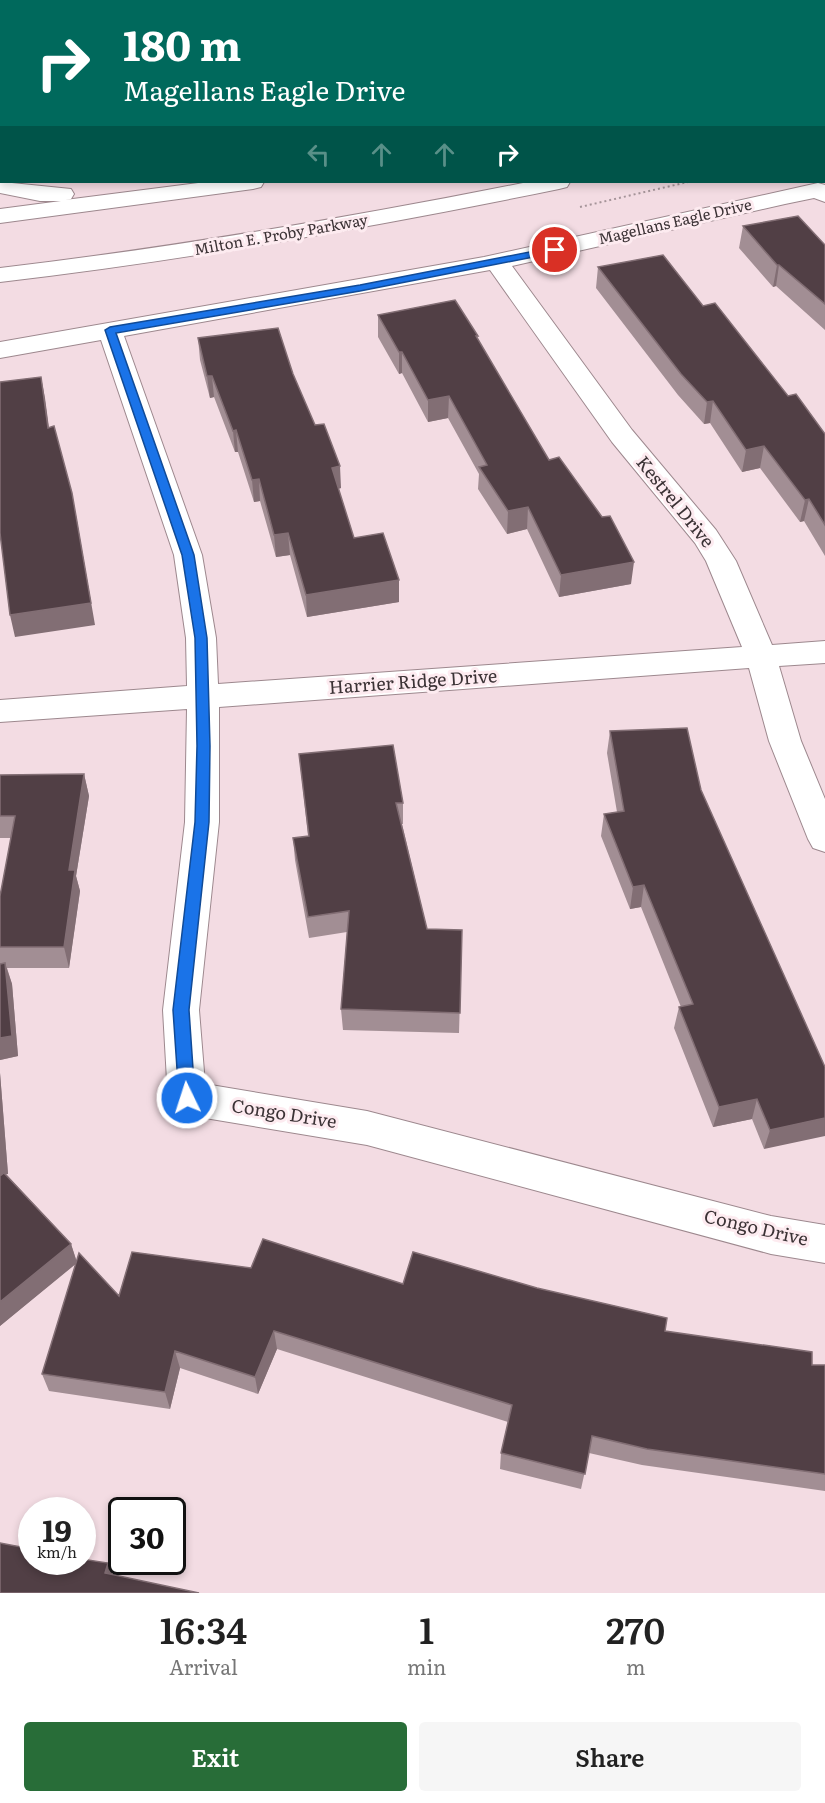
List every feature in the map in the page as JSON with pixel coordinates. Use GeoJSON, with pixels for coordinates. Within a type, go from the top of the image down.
{"type":"FeatureCollection","features":[{"type":"Feature","properties":{"kind":"main road"},"geometry":{"type":"LineString","coordinates":[[0,186],[40,194],[66,195],[156,183]]}},
{"type":"Feature","properties":{"kind":"main road"},"geometry":{"type":"LineString","coordinates":[[0,216],[246,183]]}},
{"type":"Feature","properties":{"kind":"main road","name":"Milton E. Proby Parkway"},"geometry":{"type":"LineString","coordinates":[[0,274],[224,246],[435,208],[554,183]]}},
{"type":"Feature","properties":{"kind":"main road","name":"Magellans Eagle Drive"},"geometry":{"type":"LineString","coordinates":[[0,350],[316,296],[822,193]]}},
{"type":"Feature","properties":{"kind":"main road","name":"Kestrel Drive"},"geometry":{"type":"LineString","coordinates":[[496,261],[622,436],[706,537],[721,561],[761,656],[785,741],[825,839]]}},
{"type":"Feature","properties":{"kind":"main road","name":"Congo Drive"},"geometry":{"type":"LineString","coordinates":[[110,330],[188,555],[201,638],[202,822],[181,1010],[187,1098],[367,1128],[771,1235],[825,1244]]}},
{"type":"Feature","properties":{"kind":"main road","name":"Harrier Ridge Drive"},"geometry":{"type":"LineString","coordinates":[[0,711],[825,652]]}},
{"type":"Feature","properties":{"kind":"building"},"geometry":{"type":"Polygon","coordinates":[[[798,216],[825,245],[825,304],[777,265],[743,226],[798,216]]]}},
{"type":"Feature","properties":{"kind":"building"},"geometry":{"type":"Polygon","coordinates":[[[663,255],[703,306],[715,303],[788,396],[796,394],[825,434],[825,525],[809,499],[805,500],[764,446],[746,450],[713,401],[707,402],[681,374],[598,267],[663,255]]]}},
{"type":"Feature","properties":{"kind":"building"},"geometry":{"type":"Polygon","coordinates":[[[455,300],[549,460],[559,457],[602,517],[610,516],[634,562],[561,575],[528,507],[508,511],[479,467],[487,465],[449,396],[428,400],[402,352],[399,352],[378,315],[455,300]]]}},
{"type":"Feature","properties":{"kind":"building"},"geometry":{"type":"Polygon","coordinates":[[[278,328],[293,374],[315,425],[324,424],[340,466],[332,468],[354,538],[383,533],[399,580],[306,595],[288,533],[274,535],[259,479],[252,480],[236,430],[233,431],[212,376],[207,376],[198,338],[278,328]]]}},
{"type":"Feature","properties":{"kind":"building"},"geometry":{"type":"Polygon","coordinates":[[[41,377],[48,428],[54,426],[72,493],[91,603],[10,615],[0,533],[0,382],[41,377]]]}},
{"type":"Feature","properties":{"kind":"building"},"geometry":{"type":"Polygon","coordinates":[[[687,728],[701,790],[825,1067],[825,1118],[770,1130],[757,1099],[719,1107],[679,1007],[693,1004],[644,885],[633,887],[604,814],[624,811],[610,731],[687,728]]]}},
{"type":"Feature","properties":{"kind":"building"},"geometry":{"type":"Polygon","coordinates":[[[393,745],[403,803],[396,803],[427,929],[462,930],[460,1013],[341,1009],[349,911],[308,917],[293,838],[309,836],[299,754],[393,745]]]}},
{"type":"Feature","properties":{"kind":"building"},"geometry":{"type":"Polygon","coordinates":[[[84,774],[69,870],[75,870],[64,947],[0,947],[0,896],[15,816],[0,816],[0,775],[84,774]]]}},
{"type":"Feature","properties":{"kind":"building"},"geometry":{"type":"Polygon","coordinates":[[[5,963],[12,1036],[0,1038],[0,964],[5,963]]]}},
{"type":"Feature","properties":{"kind":"building"},"geometry":{"type":"Polygon","coordinates":[[[4,1173],[71,1244],[0,1302],[0,1176],[4,1173]]]}},
{"type":"Feature","properties":{"kind":"building"},"geometry":{"type":"Polygon","coordinates":[[[263,1239],[403,1284],[413,1252],[537,1288],[667,1318],[665,1331],[812,1352],[812,1365],[825,1365],[825,1474],[647,1449],[592,1436],[585,1474],[501,1453],[512,1405],[274,1331],[255,1377],[175,1351],[165,1392],[42,1374],[79,1253],[119,1296],[132,1252],[251,1268],[263,1239]]]}},
{"type":"Feature","properties":{"kind":"building"},"geometry":{"type":"Polygon","coordinates":[[[0,1543],[18,1546],[18,1575],[96,1575],[96,1561],[108,1563],[105,1573],[108,1575],[199,1593],[0,1593],[0,1543]]]}},
{"type":"Feature","properties":{"kind":"route"},"geometry":{"type":"LineString","coordinates":[[187,1098],[181,1010],[202,822],[204,746],[201,638],[188,555],[110,330],[360,288],[555,250]]}}]}
